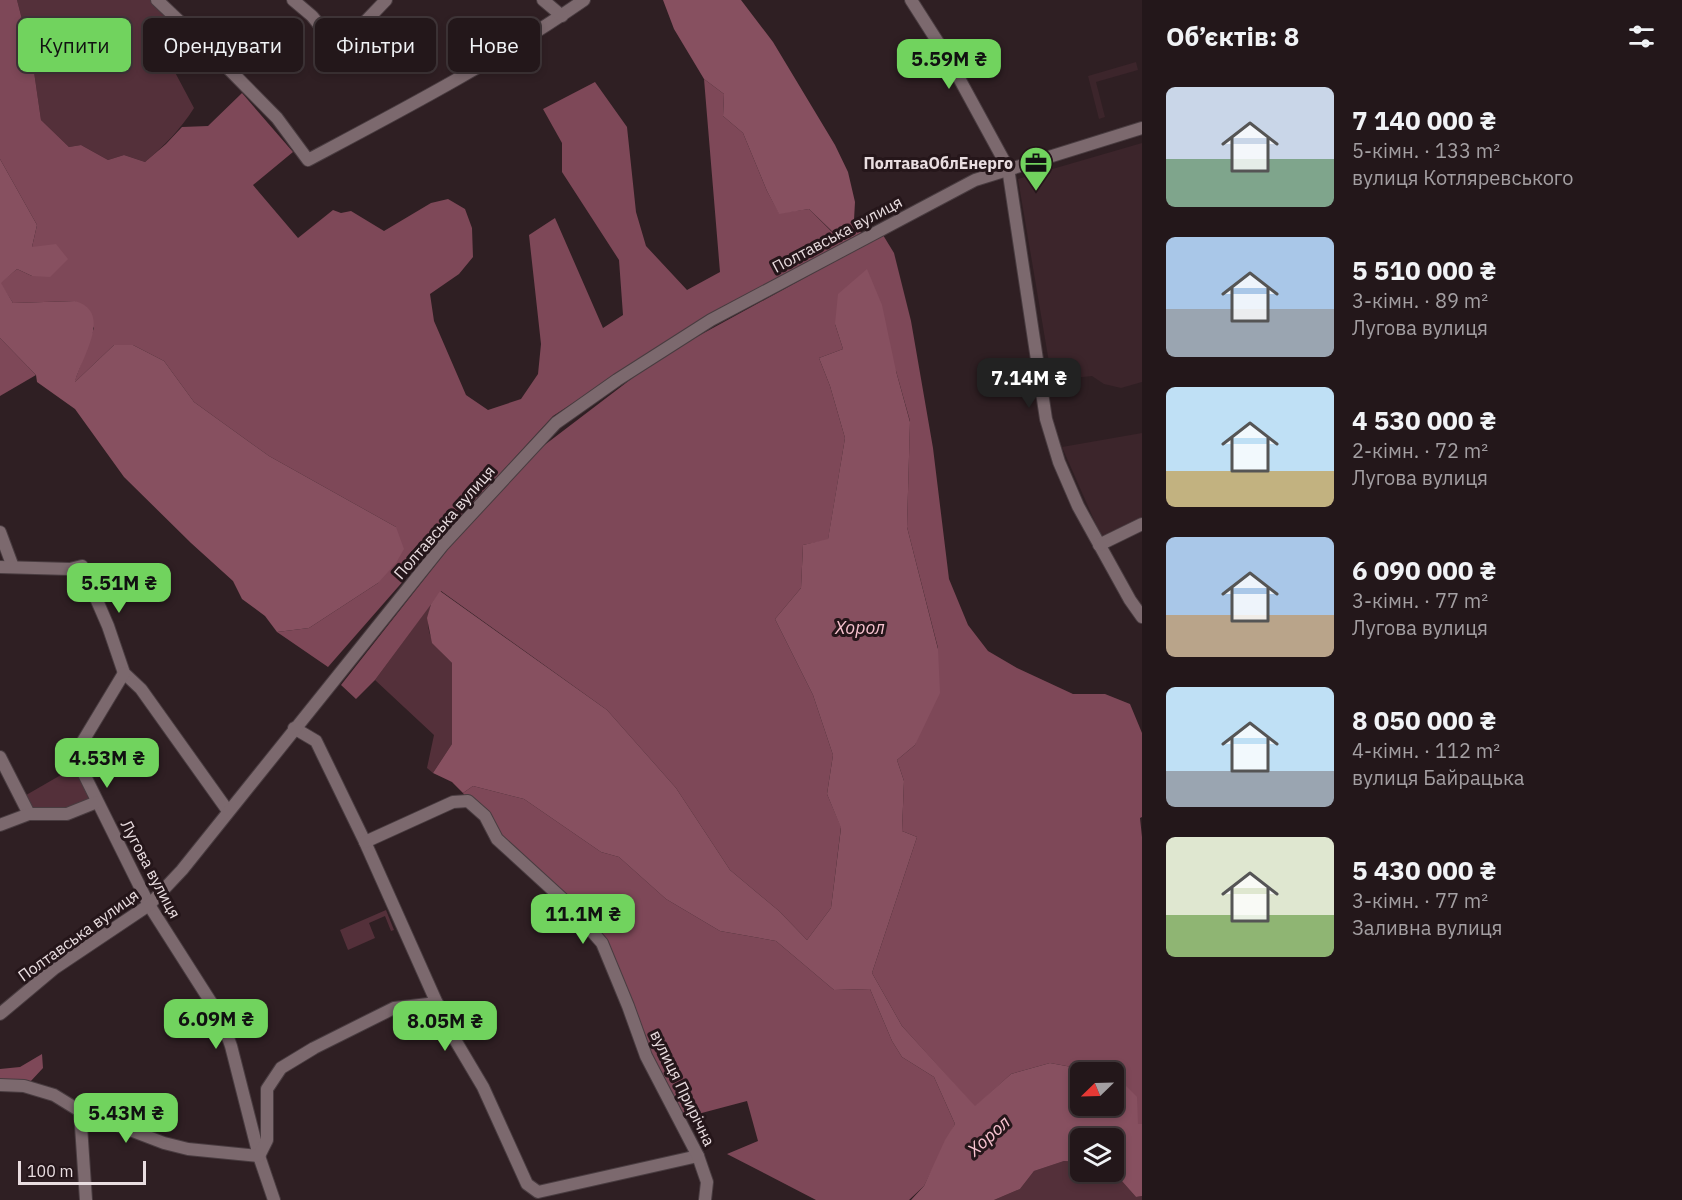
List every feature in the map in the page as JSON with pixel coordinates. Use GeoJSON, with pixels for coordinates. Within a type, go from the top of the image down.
{"type":"FeatureCollection","features":[{"type":"Feature","properties":{"kind":"street"},"geometry":{"type":"LineString","coordinates":[[156,0],[215,55],[277,118],[308,160],[492,60],[584,0]]}},
{"type":"Feature","properties":{"kind":"street"},"geometry":{"type":"LineString","coordinates":[[293,0],[312,16],[339,49],[386,0]]}},
{"type":"Feature","properties":{"kind":"street"},"geometry":{"type":"LineString","coordinates":[[543,0],[562,16]]}},
{"type":"Feature","properties":{"kind":"street"},"geometry":{"type":"LineString","coordinates":[[911,0],[948,58],[1008,168],[1046,419],[1077,506],[1142,617]]}},
{"type":"Feature","properties":{"kind":"street","name":"Полтавська вулиця"},"geometry":{"type":"LineString","coordinates":[[0,1014],[55,968],[149,905],[182,870],[442,546],[556,423],[617,380],[711,320],[975,180],[1142,128]]}},
{"type":"Feature","properties":{"kind":"street"},"geometry":{"type":"LineString","coordinates":[[1099,545],[1142,524]]}},
{"type":"Feature","properties":{"kind":"street"},"geometry":{"type":"LineString","coordinates":[[0,532],[6,567],[70,569],[82,566],[108,626],[124,673],[141,689],[228,811]]}},
{"type":"Feature","properties":{"kind":"street","name":"Лугова вулиця"},"geometry":{"type":"LineString","coordinates":[[124,673],[83,741],[79,764],[149,905],[221,1018],[231,1046],[259,1156],[274,1200]]}},
{"type":"Feature","properties":{"kind":"street"},"geometry":{"type":"LineString","coordinates":[[294,728],[316,741],[365,842],[448,1028],[483,1087],[527,1184],[541,1196],[698,1156]]}},
{"type":"Feature","properties":{"kind":"street"},"geometry":{"type":"LineString","coordinates":[[0,757],[29,814]]}},
{"type":"Feature","properties":{"kind":"street","name":"вулиця Прирічна"},"geometry":{"type":"LineString","coordinates":[[365,842],[453,802],[468,801],[485,816],[496,839],[567,903],[602,943],[646,1056],[698,1156],[707,1182],[705,1200]]}},
{"type":"Feature","properties":{"kind":"street"},"geometry":{"type":"LineString","coordinates":[[0,825],[29,814],[67,814],[97,802]]}},
{"type":"Feature","properties":{"kind":"street"},"geometry":{"type":"LineString","coordinates":[[0,1085],[24,1086],[54,1095],[80,1111],[164,1143],[188,1149],[259,1156],[267,1140],[267,1089],[281,1068],[314,1048],[394,1008],[437,1003]]}},
{"type":"Feature","properties":{"kind":"street"},"geometry":{"type":"LineString","coordinates":[[80,1111],[86,1200]]}},
{"type":"Feature","properties":{"kind":"shaded area"},"geometry":{"type":"Polygon","coordinates":[[[0,0],[17,0],[22,18],[18,18],[18,72],[34,72],[41,120],[69,147],[81,145],[108,160],[124,155],[145,162],[182,127],[208,126],[242,93],[293,152],[253,185],[298,238],[333,210],[341,213],[351,211],[384,231],[431,203],[448,199],[465,209],[472,228],[473,257],[459,274],[430,294],[434,321],[466,395],[488,410],[521,399],[538,374],[541,344],[529,235],[555,218],[603,328],[623,315],[619,260],[562,172],[562,143],[543,109],[595,82],[627,127],[636,212],[646,246],[687,290],[720,272],[704,79],[724,94],[723,116],[743,133],[767,191],[779,213],[809,209],[834,234],[854,220],[861,233],[702,319],[553,416],[440,539],[328,667],[277,632],[309,628],[378,583],[396,527],[269,456],[194,402],[164,361],[133,345],[114,345],[74,383],[94,328],[75,301],[13,303],[0,283],[17,269],[32,276],[32,247],[37,225],[0,159],[0,0]]]}},
{"type":"Feature","properties":{"kind":"shaded area"},"geometry":{"type":"Polygon","coordinates":[[[17,0],[156,0],[168,17],[143,18],[143,72],[175,72],[194,108],[172,137],[145,162],[124,155],[108,160],[81,145],[69,147],[41,120],[34,72],[131,72],[131,18],[22,18],[17,0]]]}},
{"type":"Feature","properties":{"kind":"shaded area"},"geometry":{"type":"Polygon","coordinates":[[[1136,62],[1138,70],[1096,82],[1105,117],[1099,119],[1088,76],[1136,62]]]}},
{"type":"Feature","properties":{"kind":"shaded area","name":"ПолтаваОблЕнерго"},"geometry":{"type":"Polygon","coordinates":[[[1142,143],[1142,382],[1121,388],[1104,384],[1092,376],[1052,380],[1018,179],[1142,143]]]}},
{"type":"Feature","properties":{"kind":"shaded area"},"geometry":{"type":"Polygon","coordinates":[[[883,235],[894,253],[911,321],[933,448],[949,579],[968,625],[988,651],[1017,668],[1073,694],[1105,694],[1130,704],[1142,733],[1142,817],[1140,818],[1142,837],[1142,1124],[1138,1125],[1124,1090],[1124,1062],[1070,1062],[1070,1067],[1050,1063],[1011,1074],[975,1107],[902,1026],[872,973],[917,837],[902,831],[904,781],[897,760],[915,745],[938,648],[907,527],[910,421],[896,371],[835,324],[843,349],[819,358],[830,386],[845,438],[828,540],[803,545],[801,588],[775,619],[813,695],[833,755],[827,794],[841,827],[831,908],[807,940],[779,911],[730,870],[676,788],[607,710],[441,591],[375,680],[356,699],[341,685],[459,535],[538,450],[660,357],[883,235]]]}},
{"type":"Feature","properties":{"kind":"shaded area"},"geometry":{"type":"Polygon","coordinates":[[[0,338],[36,375],[0,396],[0,338]]]}},
{"type":"Feature","properties":{"kind":"shaded area"},"geometry":{"type":"Polygon","coordinates":[[[1142,433],[1142,518],[1102,538],[1062,447],[1142,433]]]}},
{"type":"Feature","properties":{"kind":"shaded area"},"geometry":{"type":"Polygon","coordinates":[[[431,604],[428,623],[431,637],[452,663],[452,744],[433,773],[427,768],[434,735],[375,680],[431,604]]]}},
{"type":"Feature","properties":{"kind":"shaded area"},"geometry":{"type":"Polygon","coordinates":[[[73,768],[79,773],[91,805],[29,814],[21,798],[73,768]]]}},
{"type":"Feature","properties":{"kind":"shaded area"},"geometry":{"type":"Polygon","coordinates":[[[473,786],[524,799],[601,852],[619,857],[666,899],[720,931],[776,941],[834,990],[870,989],[892,1041],[902,1057],[934,1077],[955,1124],[924,1186],[909,1200],[816,1200],[727,1154],[758,1141],[747,1101],[679,1119],[602,943],[468,801],[463,793],[473,786]]]}},
{"type":"Feature","properties":{"kind":"shaded area"},"geometry":{"type":"Polygon","coordinates":[[[386,910],[394,930],[391,931],[385,916],[369,923],[375,938],[348,950],[340,930],[386,910]]]}},
{"type":"Feature","properties":{"kind":"shaded area"},"geometry":{"type":"Polygon","coordinates":[[[42,1054],[43,1068],[30,1082],[0,1081],[0,1069],[20,1067],[42,1054]]]}},
{"type":"Feature","properties":{"kind":"shaded area"},"geometry":{"type":"Polygon","coordinates":[[[1064,1161],[1070,1161],[1070,1182],[1123,1182],[1136,1197],[1142,1196],[1142,1200],[994,1200],[1020,1189],[1034,1171],[1064,1161]]]}},
{"type":"Feature","properties":{"kind":"water"},"geometry":{"type":"Polygon","coordinates":[[[663,0],[741,0],[773,42],[835,145],[848,172],[855,202],[854,220],[835,234],[809,209],[779,214],[743,133],[723,116],[724,94],[704,79],[674,29],[663,0]]]}},
{"type":"Feature","properties":{"kind":"water"},"geometry":{"type":"Polygon","coordinates":[[[0,159],[37,225],[32,247],[56,244],[68,259],[50,277],[32,276],[17,269],[1,283],[13,303],[75,301],[86,307],[92,315],[94,325],[92,337],[75,382],[114,345],[133,345],[164,361],[194,402],[269,456],[396,527],[404,549],[396,563],[378,583],[309,628],[277,632],[265,616],[242,599],[233,581],[124,477],[75,409],[37,382],[36,375],[0,338],[0,159]]]}},
{"type":"Feature","properties":{"kind":"water","name":"Хорол"},"geometry":{"type":"Polygon","coordinates":[[[867,269],[882,305],[910,422],[907,527],[938,649],[940,693],[915,745],[897,760],[904,781],[902,831],[917,837],[872,973],[902,1026],[975,1106],[1011,1074],[1050,1063],[1070,1067],[1070,1116],[1124,1116],[1124,1084],[1137,1097],[1138,1124],[1142,1124],[1142,1196],[1136,1197],[1123,1182],[1124,1128],[1070,1128],[1070,1161],[1064,1161],[1034,1171],[1020,1189],[994,1200],[911,1200],[924,1186],[955,1124],[934,1077],[902,1057],[892,1041],[870,989],[834,990],[776,941],[720,931],[666,899],[619,857],[601,852],[524,799],[473,786],[463,793],[452,782],[433,773],[452,744],[452,663],[432,643],[427,618],[431,604],[440,591],[607,710],[676,788],[730,870],[779,911],[807,940],[831,908],[841,828],[827,794],[833,755],[813,695],[775,619],[801,588],[803,545],[828,539],[845,438],[830,386],[819,358],[843,349],[835,324],[838,294],[867,269]]]}},
{"type":"Feature","properties":{"kind":"place","name":"ПолтаваОблЕнерго"},"geometry":{"type":"Point","coordinates":[1036,192]}}]}
